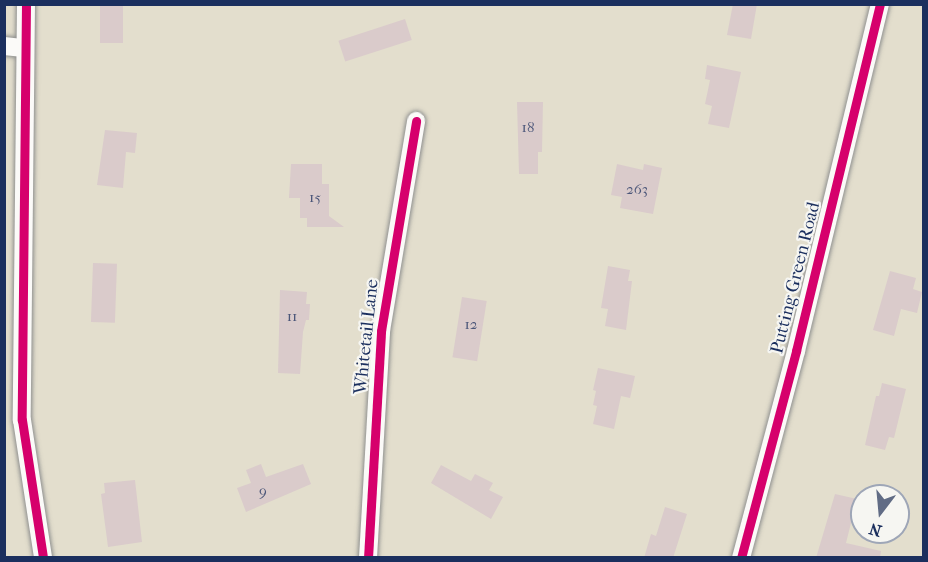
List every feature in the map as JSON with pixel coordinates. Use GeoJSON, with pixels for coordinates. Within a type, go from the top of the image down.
{"type":"FeatureCollection","features":[{"type":"Feature","properties":{"kind":"street"},"geometry":{"type":"LineString","coordinates":[[26,4],[22,420],[44,558]]}},
{"type":"Feature","properties":{"kind":"street","name":"Putting Green Road"},"geometry":{"type":"LineString","coordinates":[[741,558],[796,351],[880,4]]}},
{"type":"Feature","properties":{"kind":"street"},"geometry":{"type":"LineString","coordinates":[[4,46],[24,48]]}},
{"type":"Feature","properties":{"kind":"street","name":"Whitetail Lane"},"geometry":{"type":"LineString","coordinates":[[368,558],[381,331],[416,122]]}},
{"type":"Feature","properties":{"kind":"building"},"geometry":{"type":"Polygon","coordinates":[[[100,4],[123,4],[123,43],[100,43],[100,4]]]}},
{"type":"Feature","properties":{"kind":"building"},"geometry":{"type":"Polygon","coordinates":[[[733,4],[757,4],[751,39],[727,35],[733,4]]]}},
{"type":"Feature","properties":{"kind":"building"},"geometry":{"type":"Polygon","coordinates":[[[405,19],[412,40],[345,62],[338,41],[405,19]]]}},
{"type":"Feature","properties":{"kind":"building"},"geometry":{"type":"Polygon","coordinates":[[[707,65],[741,72],[729,128],[708,124],[712,106],[705,104],[710,80],[705,79],[707,65]]]}},
{"type":"Feature","properties":{"kind":"building"},"geometry":{"type":"Polygon","coordinates":[[[517,102],[543,102],[542,152],[538,152],[538,174],[519,174],[517,102]]]}},
{"type":"Feature","properties":{"kind":"building"},"geometry":{"type":"Polygon","coordinates":[[[105,130],[137,133],[135,153],[126,152],[123,188],[97,185],[105,130]]]}},
{"type":"Feature","properties":{"kind":"building"},"geometry":{"type":"Polygon","coordinates":[[[291,164],[322,164],[322,184],[329,184],[329,216],[344,227],[307,227],[307,218],[300,218],[300,198],[289,198],[291,164]]]}},
{"type":"Feature","properties":{"kind":"building"},"geometry":{"type":"Polygon","coordinates":[[[617,164],[643,170],[644,164],[662,168],[653,214],[620,208],[622,197],[611,195],[617,164]]]}},
{"type":"Feature","properties":{"kind":"building"},"geometry":{"type":"Polygon","coordinates":[[[93,263],[117,264],[115,323],[91,322],[93,263]]]}},
{"type":"Feature","properties":{"kind":"building"},"geometry":{"type":"Polygon","coordinates":[[[608,266],[630,270],[628,281],[632,281],[626,330],[605,326],[608,309],[601,308],[608,266]]]}},
{"type":"Feature","properties":{"kind":"building"},"geometry":{"type":"Polygon","coordinates":[[[890,271],[916,278],[913,289],[922,292],[917,313],[901,309],[894,336],[873,330],[890,271]]]}},
{"type":"Feature","properties":{"kind":"building"},"geometry":{"type":"Polygon","coordinates":[[[280,290],[307,292],[306,304],[310,304],[309,320],[306,320],[303,332],[300,374],[278,373],[280,290]]]}},
{"type":"Feature","properties":{"kind":"building"},"geometry":{"type":"Polygon","coordinates":[[[462,297],[487,301],[477,361],[452,357],[462,297]]]}},
{"type":"Feature","properties":{"kind":"building"},"geometry":{"type":"Polygon","coordinates":[[[598,368],[635,376],[630,398],[621,396],[614,429],[593,424],[597,406],[593,405],[596,391],[593,390],[598,368]]]}},
{"type":"Feature","properties":{"kind":"building"},"geometry":{"type":"Polygon","coordinates":[[[882,383],[906,389],[894,438],[889,437],[885,450],[865,445],[876,396],[879,396],[882,383]]]}},
{"type":"Feature","properties":{"kind":"building"},"geometry":{"type":"Polygon","coordinates":[[[261,464],[266,477],[303,464],[311,484],[246,512],[237,488],[251,483],[246,470],[261,464]]]}},
{"type":"Feature","properties":{"kind":"building"},"geometry":{"type":"Polygon","coordinates":[[[441,465],[471,481],[475,474],[493,483],[489,490],[503,497],[491,519],[431,483],[441,465]]]}},
{"type":"Feature","properties":{"kind":"building"},"geometry":{"type":"Polygon","coordinates":[[[135,480],[142,542],[108,547],[101,494],[105,493],[104,483],[135,480]]]}},
{"type":"Feature","properties":{"kind":"building"},"geometry":{"type":"Polygon","coordinates":[[[835,494],[850,497],[850,527],[846,543],[881,551],[880,558],[816,558],[835,494]]]}},
{"type":"Feature","properties":{"kind":"building"},"geometry":{"type":"Polygon","coordinates":[[[665,507],[687,514],[673,558],[644,558],[651,534],[656,536],[665,507]]]}},
{"type":"Feature","properties":{"kind":"cycle path"},"geometry":{"type":"LineString","coordinates":[[26,4],[22,420],[43,558]]}},
{"type":"Feature","properties":{"kind":"cycle path"},"geometry":{"type":"LineString","coordinates":[[741,558],[796,351],[880,4]]}},
{"type":"Feature","properties":{"kind":"cycle path"},"geometry":{"type":"LineString","coordinates":[[368,558],[381,331],[416,121]]}}]}
